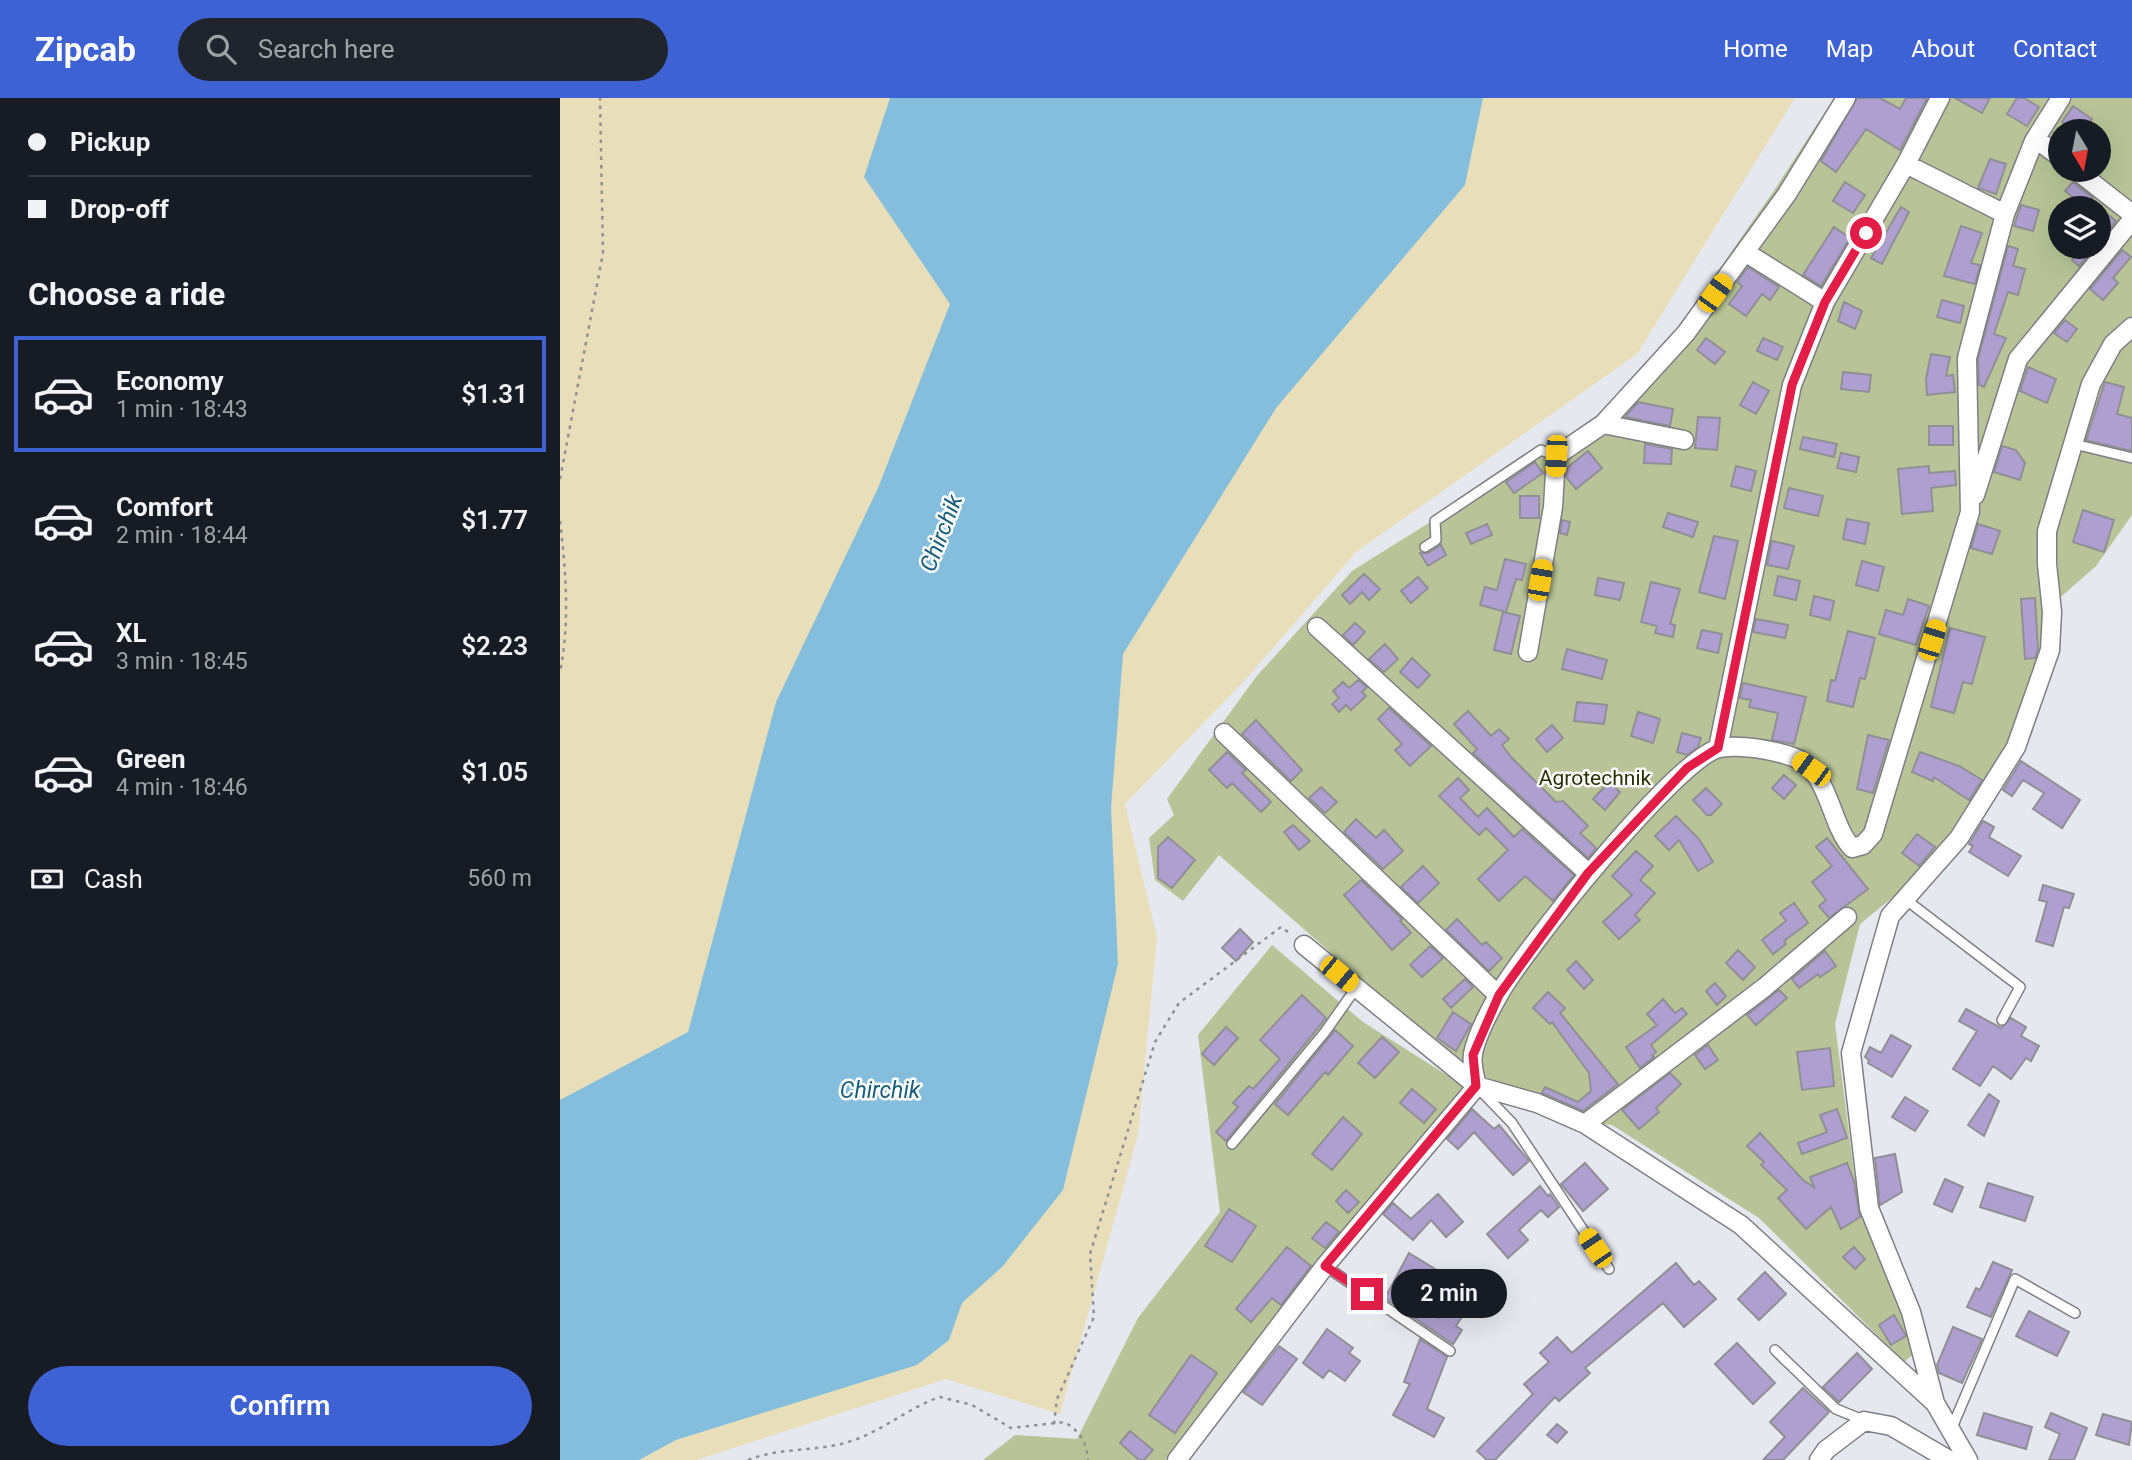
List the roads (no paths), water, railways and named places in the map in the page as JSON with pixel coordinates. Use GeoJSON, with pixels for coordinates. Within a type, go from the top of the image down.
{"type":"FeatureCollection","features":[{"type":"Feature","properties":{"kind":"street"},"geometry":{"type":"LineString","coordinates":[[1528,652],[1553,507],[1556,456],[1604,424],[1686,333],[1787,194],[1846,98]]}},
{"type":"Feature","properties":{"kind":"street"},"geometry":{"type":"LineString","coordinates":[[1718,748],[1792,385],[1825,302],[1906,163],[1940,98]]}},
{"type":"Feature","properties":{"kind":"street"},"geometry":{"type":"LineString","coordinates":[[1970,512],[1967,358],[2005,214],[2036,139],[2061,98]]}},
{"type":"Feature","properties":{"kind":"street"},"geometry":{"type":"LineString","coordinates":[[2036,139],[2048,148]]}},
{"type":"Feature","properties":{"kind":"street"},"geometry":{"type":"LineString","coordinates":[[1906,163],[2005,214]]}},
{"type":"Feature","properties":{"kind":"street"},"geometry":{"type":"LineString","coordinates":[[2091,182],[2132,214]]}},
{"type":"Feature","properties":{"kind":"street"},"geometry":{"type":"LineString","coordinates":[[1177,1460],[1325,1266],[1476,1086],[1473,1055],[1499,995],[1588,873],[1687,768],[1718,748],[1751,749],[1795,758],[1811,769],[1828,799],[1839,835],[1852,848],[1863,845],[1873,834],[2018,359],[2132,220]]}},
{"type":"Feature","properties":{"kind":"street"},"geometry":{"type":"LineString","coordinates":[[1745,252],[1825,302]]}},
{"type":"Feature","properties":{"kind":"street"},"geometry":{"type":"LineString","coordinates":[[1968,1460],[1935,1403],[1911,1312],[1869,1208],[1851,1053],[1890,916],[1959,838],[2016,747],[2050,650],[2052,612],[2047,531],[2091,384],[2113,344],[2132,327]]}},
{"type":"Feature","properties":{"kind":"street"},"geometry":{"type":"LineString","coordinates":[[1604,424],[1684,440]]}},
{"type":"Feature","properties":{"kind":"street"},"geometry":{"type":"LineString","coordinates":[[1317,627],[1588,873]]}},
{"type":"Feature","properties":{"kind":"street"},"geometry":{"type":"LineString","coordinates":[[1224,733],[1499,995]]}},
{"type":"Feature","properties":{"kind":"street"},"geometry":{"type":"LineString","coordinates":[[1584,1125],[1765,987],[1847,917]]}},
{"type":"Feature","properties":{"kind":"street"},"geometry":{"type":"LineString","coordinates":[[1304,945],[1476,1086],[1537,1102],[1584,1125],[1741,1225],[1935,1403]]}},
{"type":"Feature","properties":{"kind":"street"},"geometry":{"type":"LineString","coordinates":[[1819,1460],[1826,1450],[1864,1421],[1891,1426],[1949,1460]]}},
{"type":"Feature","properties":{"kind":"lane"},"geometry":{"type":"LineString","coordinates":[[2074,444],[2132,458]]}},
{"type":"Feature","properties":{"kind":"lane"},"geometry":{"type":"LineString","coordinates":[[1425,547],[1436,540],[1435,521],[1541,450],[1556,456]]}},
{"type":"Feature","properties":{"kind":"lane"},"geometry":{"type":"LineString","coordinates":[[1905,899],[2020,987],[2002,1020]]}},
{"type":"Feature","properties":{"kind":"lane"},"geometry":{"type":"LineString","coordinates":[[1232,1144],[1325,1032],[1356,988]]}},
{"type":"Feature","properties":{"kind":"lane"},"geometry":{"type":"LineString","coordinates":[[1476,1086],[1512,1123],[1609,1269]]}},
{"type":"Feature","properties":{"kind":"lane"},"geometry":{"type":"LineString","coordinates":[[1325,1266],[1450,1351]]}},
{"type":"Feature","properties":{"kind":"lane"},"geometry":{"type":"LineString","coordinates":[[1951,1430],[2015,1279],[2075,1313]]}},
{"type":"Feature","properties":{"kind":"lane"},"geometry":{"type":"LineString","coordinates":[[1776,1350],[1836,1409],[1864,1421]]}},
{"type":"Feature","properties":{"kind":"water","name":"Chirchik"},"geometry":{"type":"Polygon","coordinates":[[[890,98],[1483,98],[1465,185],[1276,408],[1123,654],[1111,808],[1118,964],[1063,1190],[1003,1266],[962,1303],[949,1340],[917,1365],[676,1440],[639,1460],[560,1460],[560,1100],[688,1032],[776,702],[878,488],[950,304],[864,177],[890,98]]]}},
{"type":"Feature","properties":{"kind":"park label","name":"Agrotechnik"},"geometry":{"type":"Point","coordinates":[1595,778]}}]}
